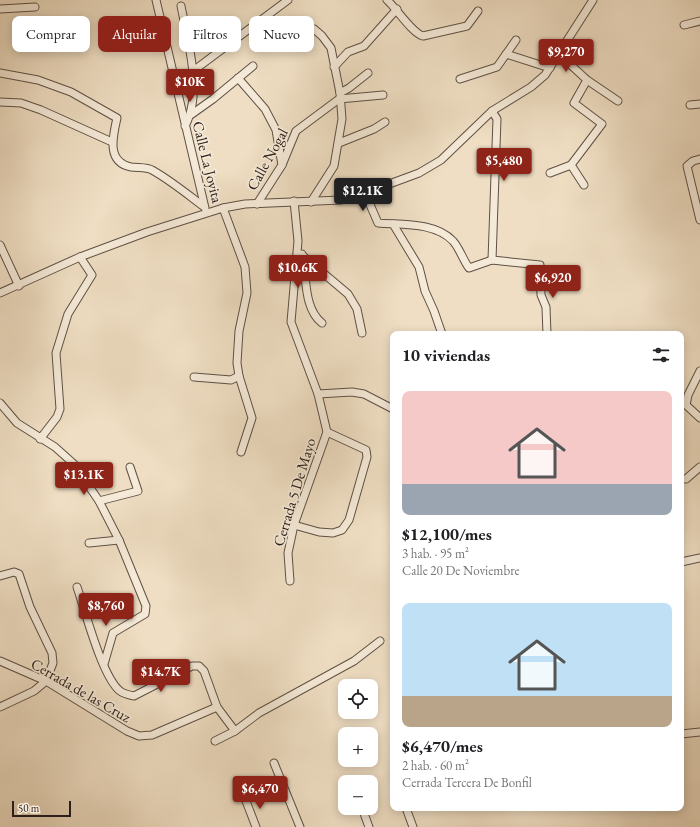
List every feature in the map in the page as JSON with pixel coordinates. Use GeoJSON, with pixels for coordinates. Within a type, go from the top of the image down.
{"type":"FeatureCollection","features":[{"type":"Feature","properties":{"kind":"street","name":"Calle La Joyita"},"geometry":{"type":"LineString","coordinates":[[156,0],[186,126],[203,206],[208,213]]}},
{"type":"Feature","properties":{"kind":"street"},"geometry":{"type":"LineString","coordinates":[[193,71],[288,0]]}},
{"type":"Feature","properties":{"kind":"street"},"geometry":{"type":"LineString","coordinates":[[387,0],[397,9],[418,34],[423,36],[467,26],[478,11]]}},
{"type":"Feature","properties":{"kind":"street"},"geometry":{"type":"LineString","coordinates":[[0,293],[19,286],[80,257],[147,232],[223,208],[245,204],[341,200],[365,193],[419,173],[441,160],[492,111],[531,87],[550,68],[572,31],[594,0]]}},
{"type":"Feature","properties":{"kind":"street"},"geometry":{"type":"LineString","coordinates":[[181,6],[193,71],[192,114],[186,126]]}},
{"type":"Feature","properties":{"kind":"street"},"geometry":{"type":"LineString","coordinates":[[0,9],[35,7]]}},
{"type":"Feature","properties":{"kind":"street"},"geometry":{"type":"LineString","coordinates":[[334,67],[348,52],[364,46],[397,9]]}},
{"type":"Feature","properties":{"kind":"street"},"geometry":{"type":"LineString","coordinates":[[684,25],[700,21]]}},
{"type":"Feature","properties":{"kind":"street"},"geometry":{"type":"LineString","coordinates":[[311,202],[334,166],[342,119],[331,48],[322,36],[314,29]]}},
{"type":"Feature","properties":{"kind":"street"},"geometry":{"type":"LineString","coordinates":[[460,79],[497,67],[516,40]]}},
{"type":"Feature","properties":{"kind":"street"},"geometry":{"type":"LineString","coordinates":[[506,54],[550,68]]}},
{"type":"Feature","properties":{"kind":"street"},"geometry":{"type":"LineString","coordinates":[[559,54],[587,80],[618,101]]}},
{"type":"Feature","properties":{"kind":"street"},"geometry":{"type":"LineString","coordinates":[[192,114],[213,100],[253,66]]}},
{"type":"Feature","properties":{"kind":"street"},"geometry":{"type":"LineString","coordinates":[[0,73],[38,80],[71,92],[117,118],[112,142],[115,156],[121,163],[129,166],[150,169],[203,206]]}},
{"type":"Feature","properties":{"kind":"street","name":"Calle Nogal"},"geometry":{"type":"LineString","coordinates":[[257,204],[282,165],[296,131],[368,73]]}},
{"type":"Feature","properties":{"kind":"street"},"geometry":{"type":"LineString","coordinates":[[238,78],[265,109],[269,116],[276,130],[282,165]]}},
{"type":"Feature","properties":{"kind":"street"},"geometry":{"type":"LineString","coordinates":[[550,173],[571,166],[602,124],[574,103],[587,80]]}},
{"type":"Feature","properties":{"kind":"street"},"geometry":{"type":"LineString","coordinates":[[339,96],[383,95]]}},
{"type":"Feature","properties":{"kind":"street"},"geometry":{"type":"LineString","coordinates":[[0,102],[21,103],[41,110],[112,142]]}},
{"type":"Feature","properties":{"kind":"street"},"geometry":{"type":"LineString","coordinates":[[690,105],[700,104]]}},
{"type":"Feature","properties":{"kind":"street"},"geometry":{"type":"LineString","coordinates":[[492,111],[497,119],[492,260]]}},
{"type":"Feature","properties":{"kind":"street"},"geometry":{"type":"LineString","coordinates":[[339,143],[374,130],[385,122]]}},
{"type":"Feature","properties":{"kind":"street"},"geometry":{"type":"LineString","coordinates":[[700,159],[693,161],[687,166],[700,220]]}},
{"type":"Feature","properties":{"kind":"street"},"geometry":{"type":"LineString","coordinates":[[571,166],[584,185]]}},
{"type":"Feature","properties":{"kind":"street"},"geometry":{"type":"LineString","coordinates":[[365,193],[378,223],[420,226],[439,231],[452,240],[470,268],[492,260],[540,264],[541,295],[546,307],[547,331]]}},
{"type":"Feature","properties":{"kind":"street","name":"Cerrada 5 De Mayo"},"geometry":{"type":"LineString","coordinates":[[290,581],[288,553],[294,525],[327,432],[318,394],[291,322],[298,241],[294,201]]}},
{"type":"Feature","properties":{"kind":"street"},"geometry":{"type":"LineString","coordinates":[[223,208],[245,267],[247,294],[239,331],[237,363],[239,376],[252,418],[241,452]]}},
{"type":"Feature","properties":{"kind":"street"},"geometry":{"type":"LineString","coordinates":[[393,224],[419,267],[425,291],[441,331]]}},
{"type":"Feature","properties":{"kind":"street"},"geometry":{"type":"LineString","coordinates":[[298,241],[303,256],[309,302],[315,318],[322,323]]}},
{"type":"Feature","properties":{"kind":"street"},"geometry":{"type":"LineString","coordinates":[[0,245],[19,286]]}},
{"type":"Feature","properties":{"kind":"street"},"geometry":{"type":"LineString","coordinates":[[303,256],[348,294],[357,309],[362,333]]}},
{"type":"Feature","properties":{"kind":"street"},"geometry":{"type":"LineString","coordinates":[[40,439],[57,417],[60,409],[56,353],[66,320],[68,314],[92,275],[80,257]]}},
{"type":"Feature","properties":{"kind":"street"},"geometry":{"type":"LineString","coordinates":[[700,371],[684,405],[700,418]]}},
{"type":"Feature","properties":{"kind":"street"},"geometry":{"type":"LineString","coordinates":[[194,377],[231,380],[239,376]]}},
{"type":"Feature","properties":{"kind":"street"},"geometry":{"type":"LineString","coordinates":[[318,394],[352,392],[364,394],[390,407]]}},
{"type":"Feature","properties":{"kind":"street"},"geometry":{"type":"LineString","coordinates":[[0,404],[17,423],[40,439],[55,447],[74,464],[99,501],[119,540],[146,606],[145,614],[113,633],[104,664]]}},
{"type":"Feature","properties":{"kind":"street"},"geometry":{"type":"LineString","coordinates":[[294,525],[319,532],[333,532],[342,530],[349,520],[367,457],[366,450],[327,432]]}},
{"type":"Feature","properties":{"kind":"street"},"geometry":{"type":"LineString","coordinates":[[99,501],[138,491],[130,467]]}},
{"type":"Feature","properties":{"kind":"street"},"geometry":{"type":"LineString","coordinates":[[684,479],[700,467]]}},
{"type":"Feature","properties":{"kind":"street"},"geometry":{"type":"LineString","coordinates":[[89,543],[119,540]]}},
{"type":"Feature","properties":{"kind":"street"},"geometry":{"type":"LineString","coordinates":[[684,561],[700,558]]}},
{"type":"Feature","properties":{"kind":"street"},"geometry":{"type":"LineString","coordinates":[[0,576],[14,572],[19,574],[30,607],[52,653],[53,663],[46,681],[34,691],[0,707]]}},
{"type":"Feature","properties":{"kind":"street"},"geometry":{"type":"LineString","coordinates":[[77,587],[104,664],[119,690],[134,696],[192,666],[199,666],[204,671],[217,707],[235,731]]}},
{"type":"Feature","properties":{"kind":"street"},"geometry":{"type":"LineString","coordinates":[[215,741],[235,731],[258,713],[354,661],[380,641]]}},
{"type":"Feature","properties":{"kind":"street","name":"Cerrada de las Cruz"},"geometry":{"type":"LineString","coordinates":[[0,661],[46,681],[127,731],[139,736],[152,735],[217,707]]}},
{"type":"Feature","properties":{"kind":"street"},"geometry":{"type":"LineString","coordinates":[[684,734],[700,732]]}},
{"type":"Feature","properties":{"kind":"street"},"geometry":{"type":"LineString","coordinates":[[274,763],[300,827]]}},
{"type":"Feature","properties":{"kind":"street"},"geometry":{"type":"LineString","coordinates":[[246,800],[256,827]]}},
{"type":"Feature","properties":{"kind":"street"},"geometry":{"type":"LineString","coordinates":[[407,811],[413,827]]}},
{"type":"Feature","properties":{"kind":"street"},"geometry":{"type":"LineString","coordinates":[[365,815],[369,827]]}}]}
